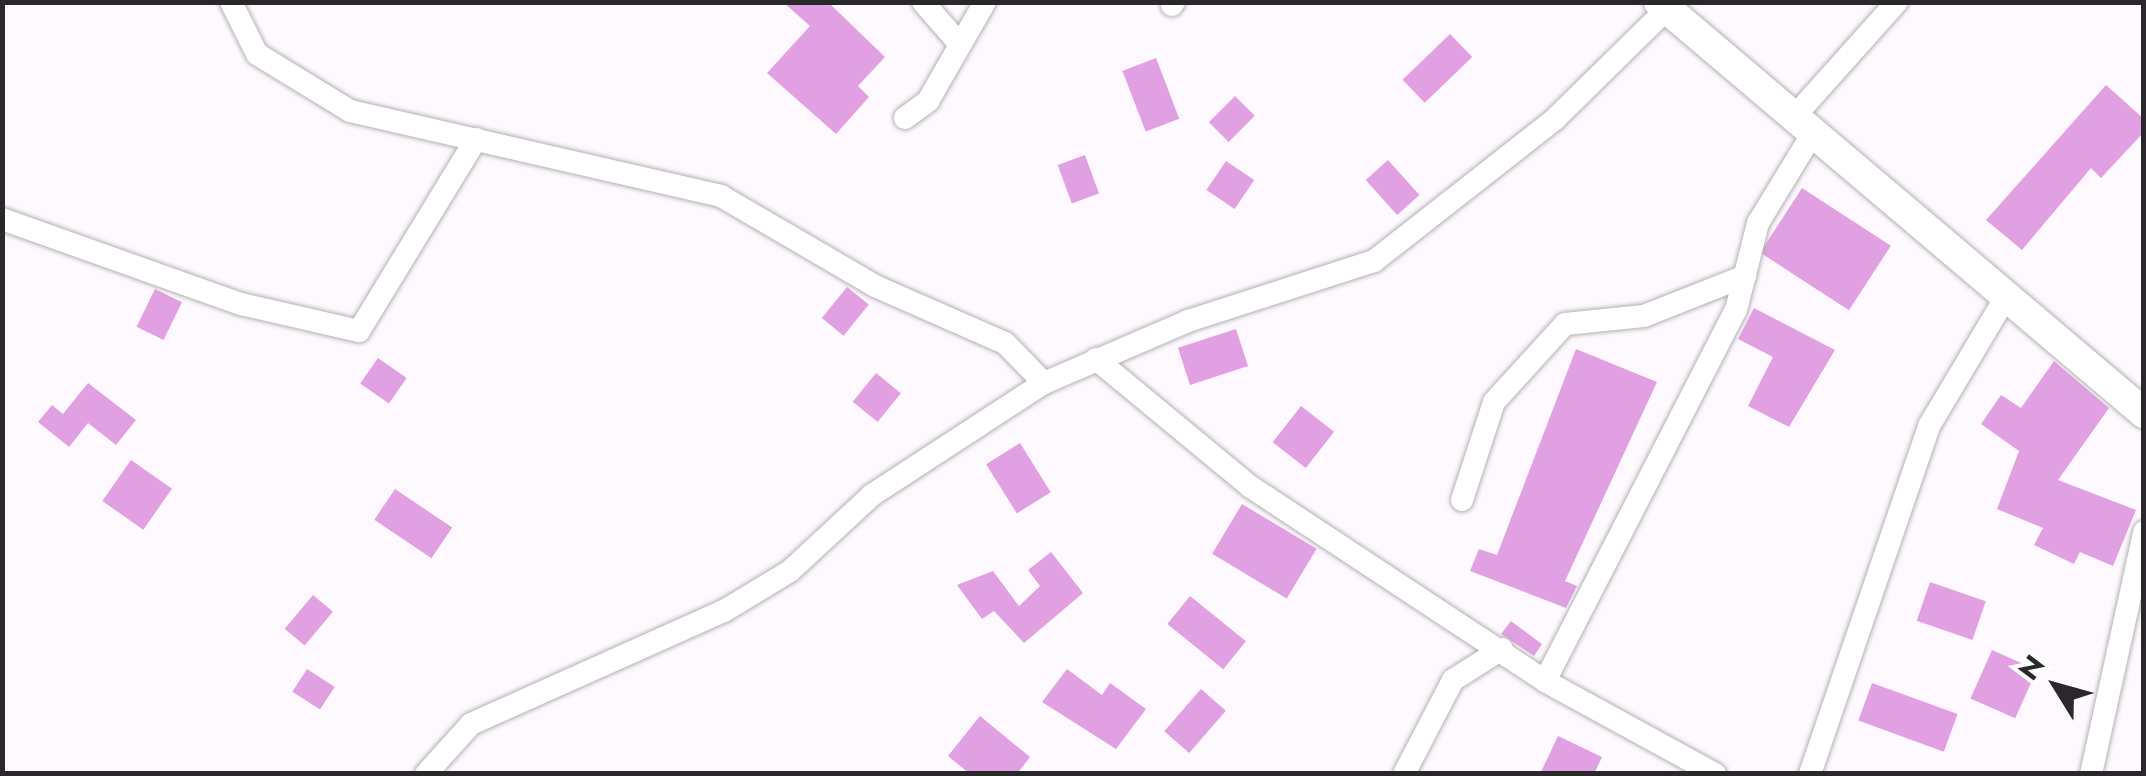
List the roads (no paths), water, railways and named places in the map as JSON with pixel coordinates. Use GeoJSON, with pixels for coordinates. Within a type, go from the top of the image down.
{"type":"FeatureCollection","features":[{"type":"Feature","properties":{"kind":"street"},"geometry":{"type":"LineString","coordinates":[[231,2],[257,54],[350,111],[721,196],[874,286],[1005,343],[1044,383]]}},
{"type":"Feature","properties":{"kind":"street"},"geometry":{"type":"LineString","coordinates":[[922,2],[957,41]]}},
{"type":"Feature","properties":{"kind":"street"},"geometry":{"type":"LineString","coordinates":[[905,118],[928,101],[957,41],[985,2]]}},
{"type":"Feature","properties":{"kind":"street"},"geometry":{"type":"LineString","coordinates":[[1545,681],[1745,276],[1758,222],[1804,125],[1897,2]]}},
{"type":"Feature","properties":{"kind":"street"},"geometry":{"type":"LineString","coordinates":[[426,774],[472,724],[724,611],[790,570],[872,495],[1044,383],[1096,359],[1374,261],[1556,119],[1666,5],[2143,411]]}},
{"type":"Feature","properties":{"kind":"street"},"geometry":{"type":"LineString","coordinates":[[2,220],[241,304],[359,331],[476,139]]}},
{"type":"Feature","properties":{"kind":"street"},"geometry":{"type":"LineString","coordinates":[[1462,500],[1494,402],[1565,324],[1644,316],[1745,276]]}},
{"type":"Feature","properties":{"kind":"street"},"geometry":{"type":"LineString","coordinates":[[1816,772],[1929,426],[2006,297]]}},
{"type":"Feature","properties":{"kind":"street"},"geometry":{"type":"LineString","coordinates":[[1096,359],[1251,488],[1502,649],[1545,681],[1714,774]]}},
{"type":"Feature","properties":{"kind":"street"},"geometry":{"type":"LineString","coordinates":[[2091,774],[2144,532]]}},
{"type":"Feature","properties":{"kind":"street"},"geometry":{"type":"LineString","coordinates":[[1404,774],[1453,680],[1502,649]]}}]}
